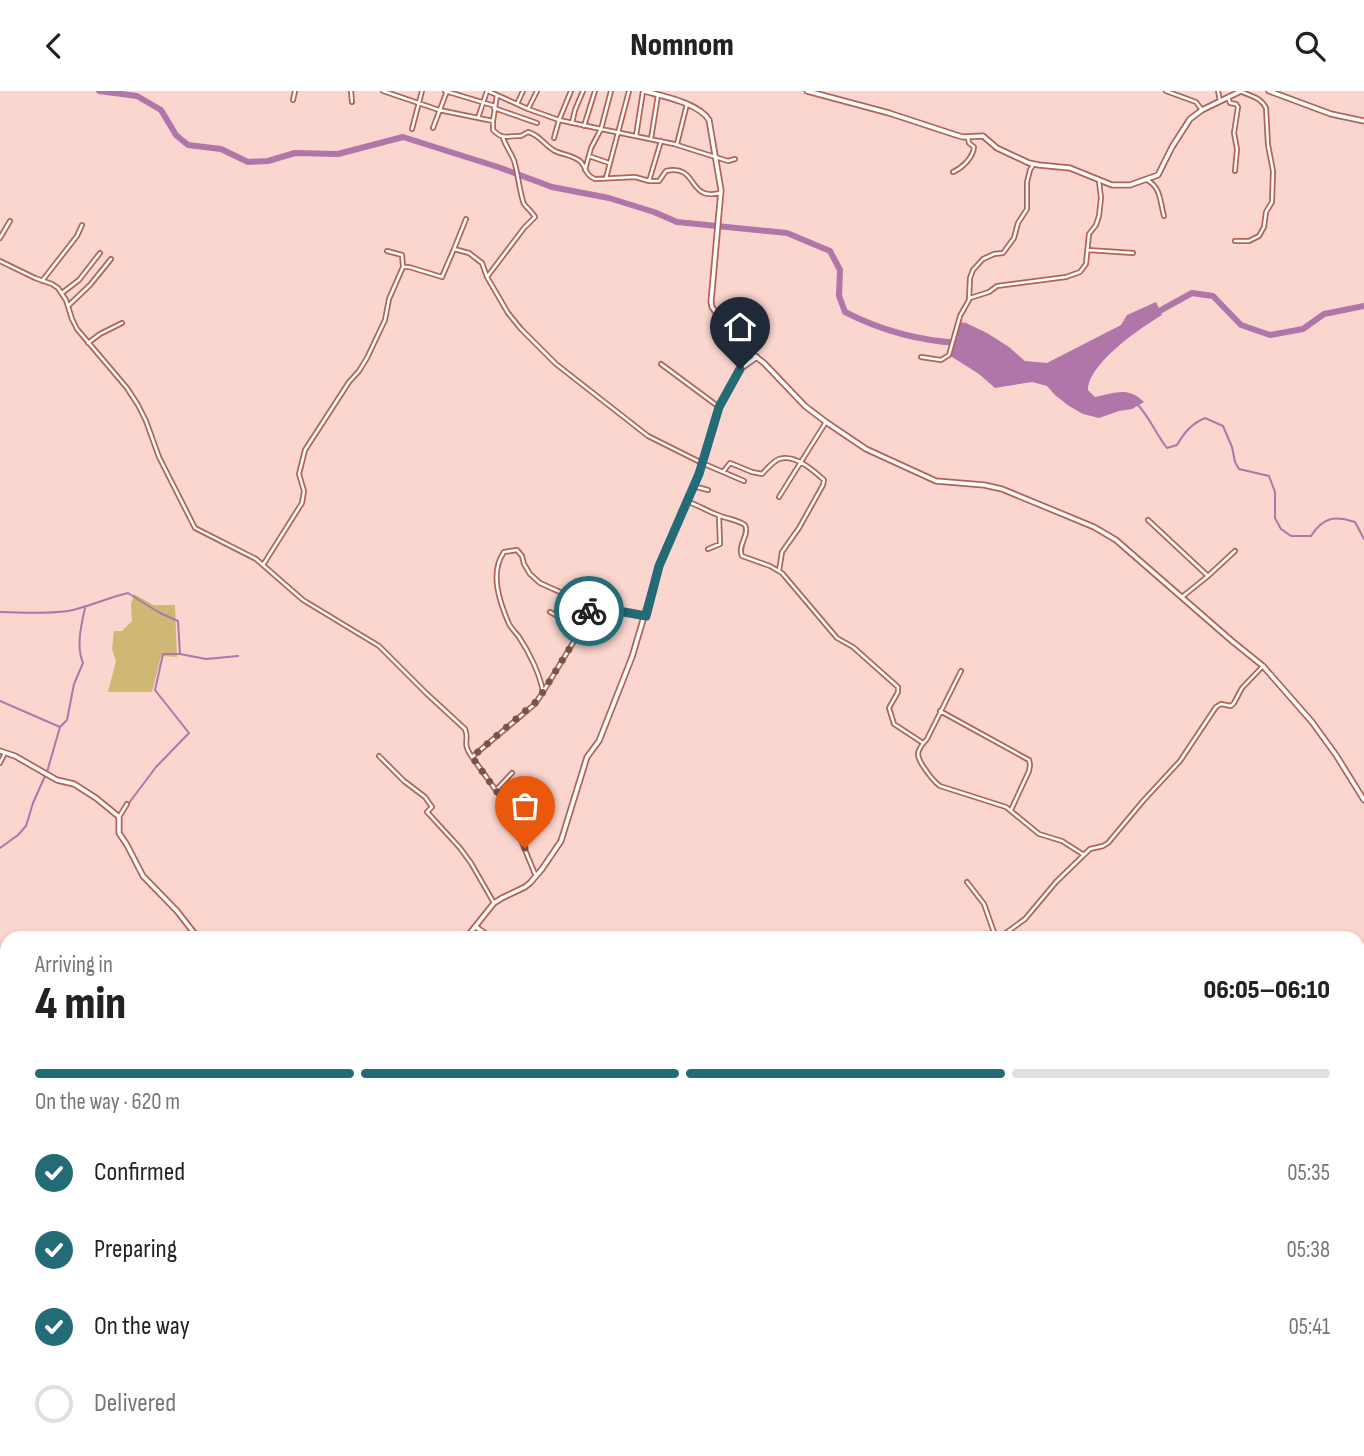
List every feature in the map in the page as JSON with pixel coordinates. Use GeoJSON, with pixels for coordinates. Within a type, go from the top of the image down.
{"type":"FeatureCollection","features":[{"type":"Feature","properties":{"kind":"street"},"geometry":{"type":"LineString","coordinates":[[293,100],[295,91]]}},
{"type":"Feature","properties":{"kind":"street"},"geometry":{"type":"LineString","coordinates":[[352,91],[352,101]]}},
{"type":"Feature","properties":{"kind":"street"},"geometry":{"type":"LineString","coordinates":[[383,91],[439,110],[492,121]]}},
{"type":"Feature","properties":{"kind":"street"},"geometry":{"type":"LineString","coordinates":[[412,129],[422,91]]}},
{"type":"Feature","properties":{"kind":"street"},"geometry":{"type":"LineString","coordinates":[[433,128],[446,91],[537,123]]}},
{"type":"Feature","properties":{"kind":"street"},"geometry":{"type":"LineString","coordinates":[[464,97],[466,91]]}},
{"type":"Feature","properties":{"kind":"street"},"geometry":{"type":"LineString","coordinates":[[478,118],[488,91],[559,120],[677,144],[716,158],[730,161],[735,159]]}},
{"type":"Feature","properties":{"kind":"street"},"geometry":{"type":"LineString","coordinates":[[502,97],[504,91]]}},
{"type":"Feature","properties":{"kind":"street"},"geometry":{"type":"LineString","coordinates":[[517,104],[523,91]]}},
{"type":"Feature","properties":{"kind":"street"},"geometry":{"type":"LineString","coordinates":[[528,109],[537,91]]}},
{"type":"Feature","properties":{"kind":"street"},"geometry":{"type":"LineString","coordinates":[[554,138],[571,91]]}},
{"type":"Feature","properties":{"kind":"street"},"geometry":{"type":"LineString","coordinates":[[572,123],[583,91]]}},
{"type":"Feature","properties":{"kind":"street"},"geometry":{"type":"LineString","coordinates":[[584,125],[595,91]]}},
{"type":"Feature","properties":{"kind":"street"},"geometry":{"type":"LineString","coordinates":[[585,170],[601,129],[611,91]]}},
{"type":"Feature","properties":{"kind":"street"},"geometry":{"type":"LineString","coordinates":[[606,178],[629,91]]}},
{"type":"Feature","properties":{"kind":"street"},"geometry":{"type":"LineString","coordinates":[[636,136],[643,91],[687,104],[708,116],[721,193],[712,307],[743,347],[757,357],[796,398],[826,422],[875,454],[936,481],[996,487],[1094,527],[1116,540],[1263,666],[1312,722],[1364,800]]}},
{"type":"Feature","properties":{"kind":"street"},"geometry":{"type":"LineString","coordinates":[[672,99],[676,91]]}},
{"type":"Feature","properties":{"kind":"street"},"geometry":{"type":"LineString","coordinates":[[807,91],[889,113],[948,133],[967,137],[983,136],[1002,151],[1034,164],[1070,168],[1099,181],[1124,186],[1147,180],[1160,173],[1187,122],[1202,110],[1241,91],[1265,104],[1273,184],[1272,202],[1266,212],[1262,231],[1255,239],[1235,241]]}},
{"type":"Feature","properties":{"kind":"street"},"geometry":{"type":"LineString","coordinates":[[1166,91],[1193,100],[1202,110]]}},
{"type":"Feature","properties":{"kind":"street"},"geometry":{"type":"LineString","coordinates":[[1218,91],[1220,101]]}},
{"type":"Feature","properties":{"kind":"street"},"geometry":{"type":"LineString","coordinates":[[1269,91],[1331,114],[1364,121]]}},
{"type":"Feature","properties":{"kind":"street"},"geometry":{"type":"LineString","coordinates":[[487,277],[535,217],[524,204],[515,164],[503,138],[493,131],[497,95]]}},
{"type":"Feature","properties":{"kind":"street"},"geometry":{"type":"LineString","coordinates":[[651,139],[658,95]]}},
{"type":"Feature","properties":{"kind":"street"},"geometry":{"type":"LineString","coordinates":[[1228,97],[1230,103],[1238,107],[1234,128],[1237,149],[1235,171]]}},
{"type":"Feature","properties":{"kind":"street"},"geometry":{"type":"LineString","coordinates":[[677,144],[687,104]]}},
{"type":"Feature","properties":{"kind":"street"},"geometry":{"type":"LineString","coordinates":[[503,138],[533,133],[551,149],[580,161],[591,178],[638,178],[657,182],[666,171],[675,170],[688,176],[698,190],[704,193],[721,193]]}},
{"type":"Feature","properties":{"kind":"street"},"geometry":{"type":"LineString","coordinates":[[953,172],[972,155],[974,147],[967,137]]}},
{"type":"Feature","properties":{"kind":"street"},"geometry":{"type":"LineString","coordinates":[[649,181],[661,141]]}},
{"type":"Feature","properties":{"kind":"street"},"geometry":{"type":"LineString","coordinates":[[589,156],[609,163]]}},
{"type":"Feature","properties":{"kind":"street"},"geometry":{"type":"LineString","coordinates":[[921,357],[941,360],[949,355],[969,298],[973,270],[983,259],[1003,253],[1014,238],[1018,223],[1027,209],[1027,182],[1034,164]]}},
{"type":"Feature","properties":{"kind":"street"},"geometry":{"type":"LineString","coordinates":[[1147,180],[1154,183],[1158,189],[1164,216]]}},
{"type":"Feature","properties":{"kind":"street"},"geometry":{"type":"LineString","coordinates":[[969,298],[984,294],[997,286],[1071,276],[1084,268],[1089,233],[1098,221],[1101,206],[1099,181]]}},
{"type":"Feature","properties":{"kind":"street"},"geometry":{"type":"LineString","coordinates":[[403,266],[442,277],[466,219]]}},
{"type":"Feature","properties":{"kind":"street"},"geometry":{"type":"LineString","coordinates":[[0,238],[10,221]]}},
{"type":"Feature","properties":{"kind":"street"},"geometry":{"type":"LineString","coordinates":[[42,281],[82,225]]}},
{"type":"Feature","properties":{"kind":"street"},"geometry":{"type":"LineString","coordinates":[[454,249],[470,253],[483,264],[487,277],[516,323],[550,359],[643,433],[744,481]]}},
{"type":"Feature","properties":{"kind":"street"},"geometry":{"type":"LineString","coordinates":[[1088,250],[1133,253]]}},
{"type":"Feature","properties":{"kind":"street"},"geometry":{"type":"LineString","coordinates":[[263,565],[302,503],[304,491],[299,474],[305,450],[349,381],[359,372],[385,320],[388,302],[403,266],[402,255],[387,251]]}},
{"type":"Feature","properties":{"kind":"street"},"geometry":{"type":"LineString","coordinates":[[62,293],[79,280],[100,253]]}},
{"type":"Feature","properties":{"kind":"street"},"geometry":{"type":"LineString","coordinates":[[68,306],[111,259]]}},
{"type":"Feature","properties":{"kind":"street"},"geometry":{"type":"LineString","coordinates":[[0,261],[52,284],[62,293],[74,323],[138,405],[159,457],[195,529],[263,565],[303,600],[384,650],[426,694],[466,729],[465,744],[511,816],[536,876]]}},
{"type":"Feature","properties":{"kind":"street"},"geometry":{"type":"LineString","coordinates":[[727,329],[734,312]]}},
{"type":"Feature","properties":{"kind":"street"},"geometry":{"type":"LineString","coordinates":[[88,343],[122,323]]}},
{"type":"Feature","properties":{"kind":"street"},"geometry":{"type":"LineString","coordinates":[[473,931],[494,903],[525,887],[536,876],[561,841],[587,757],[599,741],[632,657],[659,566],[702,463],[719,407],[740,369],[757,357]]}},
{"type":"Feature","properties":{"kind":"street"},"geometry":{"type":"LineString","coordinates":[[661,364],[719,407]]}},
{"type":"Feature","properties":{"kind":"street"},"geometry":{"type":"LineString","coordinates":[[779,497],[826,422]]}},
{"type":"Feature","properties":{"kind":"street"},"geometry":{"type":"LineString","coordinates":[[723,472],[730,463],[763,474],[775,461],[788,459],[808,467],[824,480],[799,528],[782,552],[779,571]]}},
{"type":"Feature","properties":{"kind":"street"},"geometry":{"type":"LineString","coordinates":[[693,486],[708,490]]}},
{"type":"Feature","properties":{"kind":"street"},"geometry":{"type":"LineString","coordinates":[[686,502],[739,521],[746,527],[740,551],[742,556],[779,571],[837,638],[853,647],[898,687],[889,708],[894,724],[923,743]]}},
{"type":"Feature","properties":{"kind":"street"},"geometry":{"type":"LineString","coordinates":[[708,549],[720,544],[719,516]]}},
{"type":"Feature","properties":{"kind":"street"},"geometry":{"type":"LineString","coordinates":[[1148,520],[1208,576]]}},
{"type":"Feature","properties":{"kind":"street"},"geometry":{"type":"LineString","coordinates":[[543,692],[534,665],[509,623],[497,587],[496,570],[505,551],[517,550],[536,581],[591,606],[646,616]]}},
{"type":"Feature","properties":{"kind":"street"},"geometry":{"type":"LineString","coordinates":[[1182,597],[1235,551]]}},
{"type":"Feature","properties":{"kind":"street"},"geometry":{"type":"LineString","coordinates":[[472,757],[535,704],[591,606]]}},
{"type":"Feature","properties":{"kind":"street"},"geometry":{"type":"LineString","coordinates":[[550,612],[580,629]]}},
{"type":"Feature","properties":{"kind":"street"},"geometry":{"type":"LineString","coordinates":[[1008,931],[1026,919],[1084,855],[1092,848],[1108,843],[1180,761],[1216,707],[1222,704],[1231,706],[1241,688],[1263,666]]}},
{"type":"Feature","properties":{"kind":"street"},"geometry":{"type":"LineString","coordinates":[[961,671],[927,739],[918,751],[918,759],[937,784],[999,804],[1011,810],[1039,834],[1062,841],[1084,855]]}},
{"type":"Feature","properties":{"kind":"street"},"geometry":{"type":"LineString","coordinates":[[940,711],[1029,760],[1029,771],[1011,810]]}},
{"type":"Feature","properties":{"kind":"street"},"geometry":{"type":"LineString","coordinates":[[0,764],[2,753],[15,756],[60,781],[73,783],[119,817]]}},
{"type":"Feature","properties":{"kind":"street"},"geometry":{"type":"LineString","coordinates":[[379,755],[404,781],[429,800],[432,807],[427,813],[460,848],[494,903]]}},
{"type":"Feature","properties":{"kind":"street"},"geometry":{"type":"LineString","coordinates":[[496,790],[512,773]]}},
{"type":"Feature","properties":{"kind":"street"},"geometry":{"type":"LineString","coordinates":[[127,804],[119,817],[119,834],[143,876],[168,900],[193,931]]}},
{"type":"Feature","properties":{"kind":"street"},"geometry":{"type":"LineString","coordinates":[[967,882],[984,904],[995,931]]}},
{"type":"Feature","properties":{"kind":"street"},"geometry":{"type":"LineString","coordinates":[[476,927],[481,931]]}},
{"type":"Feature","properties":{"kind":"shaded area"},"geometry":{"type":"Polygon","coordinates":[[[1156,302],[1162,315],[1106,358],[1096,369],[1088,390],[1095,397],[1127,392],[1144,402],[1132,409],[1099,418],[1083,414],[1069,406],[1047,386],[1032,382],[995,388],[949,355],[959,322],[987,333],[1025,361],[1047,363],[1121,325],[1127,315],[1156,302]]]}},
{"type":"Feature","properties":{"kind":"shaded area"},"geometry":{"type":"Polygon","coordinates":[[[134,594],[153,605],[175,605],[177,657],[161,656],[152,692],[108,692],[116,661],[112,649],[114,631],[122,631],[132,621],[131,605],[134,594]]]}},
{"type":"Feature","properties":{"kind":"waterway"},"geometry":{"type":"LineString","coordinates":[[99,91],[137,96],[161,110],[176,135],[188,145],[221,149],[248,162],[268,161],[295,153],[338,154],[403,137],[552,187],[609,198],[677,222],[787,233],[830,251],[840,270],[839,296],[845,312],[901,334],[960,343]]}},
{"type":"Feature","properties":{"kind":"waterway"},"geometry":{"type":"LineString","coordinates":[[1154,314],[1192,293],[1213,296],[1241,325],[1270,335],[1303,329],[1324,314],[1364,306]]}},
{"type":"Feature","properties":{"kind":"waterway"},"geometry":{"type":"LineString","coordinates":[[1138,405],[1167,448],[1177,445],[1188,429],[1205,418],[1223,426],[1239,469],[1269,476],[1275,492],[1275,518],[1281,529],[1291,536],[1311,536],[1325,521],[1342,519],[1355,522],[1364,539]]}},
{"type":"Feature","properties":{"kind":"waterway"},"geometry":{"type":"LineString","coordinates":[[0,612],[68,611],[128,593],[178,621],[180,654],[206,659],[238,656]]}},
{"type":"Feature","properties":{"kind":"waterway"},"geometry":{"type":"LineString","coordinates":[[60,727],[67,720],[74,684],[83,663],[80,643],[85,608]]}},
{"type":"Feature","properties":{"kind":"waterway"},"geometry":{"type":"LineString","coordinates":[[129,803],[156,767],[189,733],[155,690],[163,654],[180,654]]}},
{"type":"Feature","properties":{"kind":"waterway"},"geometry":{"type":"LineString","coordinates":[[0,701],[60,727],[47,772]]}},
{"type":"Feature","properties":{"kind":"waterway"},"geometry":{"type":"LineString","coordinates":[[0,848],[26,826],[45,776]]}},
{"type":"Feature","properties":{"kind":"way so far"},"geometry":{"type":"LineString","coordinates":[[525,848],[500,796],[472,757],[538,700],[576,638],[589,611]]}},
{"type":"Feature","properties":{"kind":"route"},"geometry":{"type":"LineString","coordinates":[[589,611],[591,606],[646,616],[659,566],[699,474],[719,407],[740,369]]}}]}
